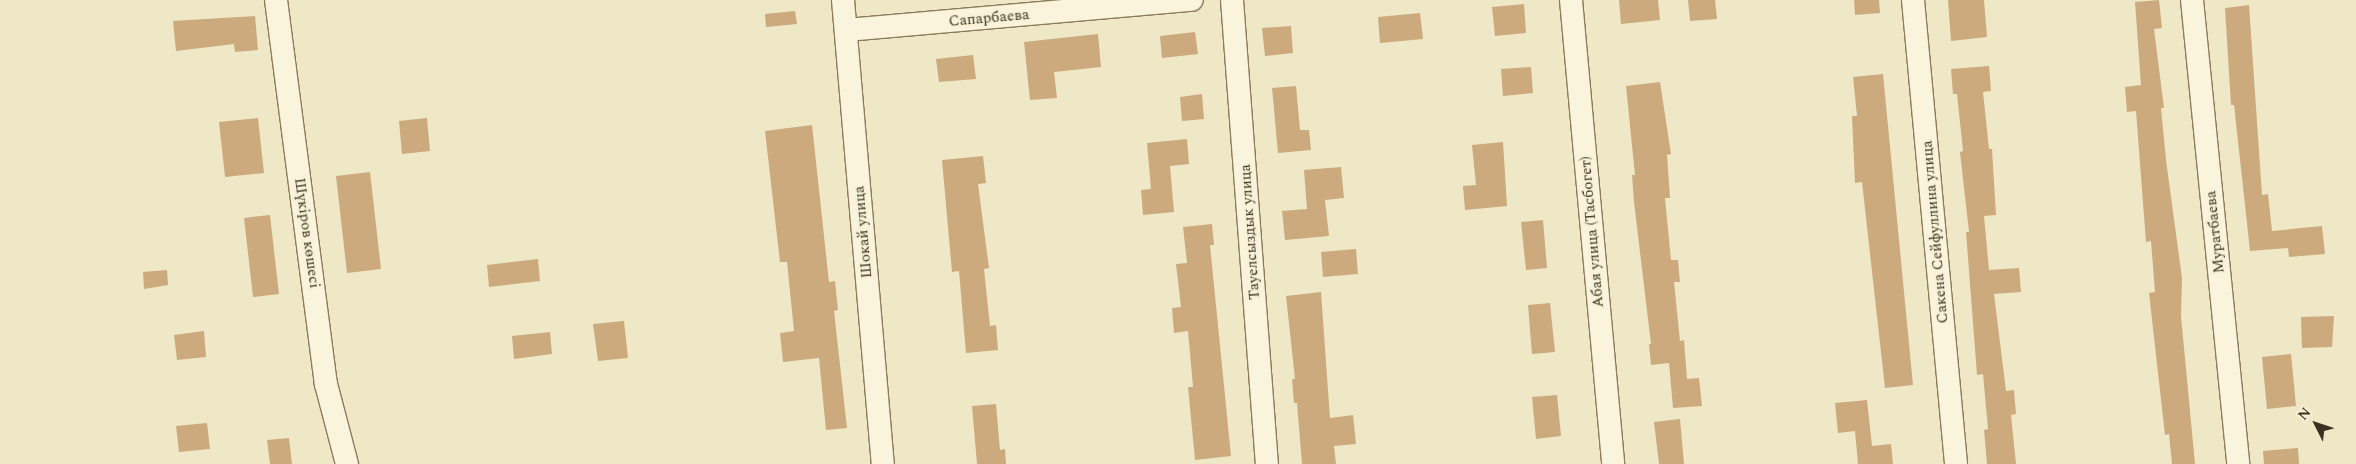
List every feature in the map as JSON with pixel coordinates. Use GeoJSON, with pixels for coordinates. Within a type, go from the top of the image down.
{"type":"FeatureCollection","features":[{"type":"Feature","properties":{"kind":"street","name":"Шүкіров көшесі"},"geometry":{"type":"LineString","coordinates":[[276,0],[326,384],[347,464]]}},
{"type":"Feature","properties":{"kind":"street","name":"Шокай улица"},"geometry":{"type":"LineString","coordinates":[[843,0],[883,464]]}},
{"type":"Feature","properties":{"kind":"street","name":"Сапарбаева"},"geometry":{"type":"LineString","coordinates":[[846,30],[1192,0]]}},
{"type":"Feature","properties":{"kind":"street","name":"Тауелсыздык улица"},"geometry":{"type":"LineString","coordinates":[[1232,0],[1267,464]]}},
{"type":"Feature","properties":{"kind":"street","name":"Абая улица (Тасбогет)"},"geometry":{"type":"LineString","coordinates":[[1572,0],[1613,464]]}},
{"type":"Feature","properties":{"kind":"street","name":"Сакена Сейфуллина улица"},"geometry":{"type":"LineString","coordinates":[[1913,0],[1956,464]]}},
{"type":"Feature","properties":{"kind":"street","name":"Муратбаева"},"geometry":{"type":"LineString","coordinates":[[2192,0],[2238,464]]}},
{"type":"Feature","properties":{"kind":"building"},"geometry":{"type":"Polygon","coordinates":[[[1619,0],[1658,0],[1660,20],[1621,24],[1619,0]]]}},
{"type":"Feature","properties":{"kind":"building"},"geometry":{"type":"Polygon","coordinates":[[[1688,0],[1715,0],[1717,19],[1690,21],[1688,0]]]}},
{"type":"Feature","properties":{"kind":"building"},"geometry":{"type":"Polygon","coordinates":[[[1854,0],[1879,0],[1880,13],[1855,15],[1854,0]]]}},
{"type":"Feature","properties":{"kind":"building"},"geometry":{"type":"Polygon","coordinates":[[[1948,0],[1984,0],[1987,37],[1951,41],[1948,0]]]}},
{"type":"Feature","properties":{"kind":"building"},"geometry":{"type":"Polygon","coordinates":[[[2159,0],[2162,28],[2154,29],[2164,108],[2161,108],[2166,160],[2182,278],[2181,316],[2195,464],[2172,464],[2169,434],[2165,435],[2149,293],[2155,292],[2151,241],[2146,242],[2136,111],[2127,112],[2125,87],[2141,85],[2135,2],[2159,0]]]}},
{"type":"Feature","properties":{"kind":"building"},"geometry":{"type":"Polygon","coordinates":[[[1524,4],[1526,33],[1495,36],[1492,7],[1524,4]]]}},
{"type":"Feature","properties":{"kind":"building"},"geometry":{"type":"Polygon","coordinates":[[[2249,5],[2262,195],[2268,194],[2272,231],[2322,226],[2325,254],[2289,257],[2288,248],[2250,251],[2234,105],[2231,105],[2225,8],[2249,5]]]}},
{"type":"Feature","properties":{"kind":"building"},"geometry":{"type":"Polygon","coordinates":[[[795,11],[797,24],[766,27],[765,14],[795,11]]]}},
{"type":"Feature","properties":{"kind":"building"},"geometry":{"type":"Polygon","coordinates":[[[1420,13],[1423,39],[1380,43],[1378,17],[1420,13]]]}},
{"type":"Feature","properties":{"kind":"building"},"geometry":{"type":"Polygon","coordinates":[[[255,16],[258,50],[235,52],[234,44],[176,51],[173,21],[255,16]]]}},
{"type":"Feature","properties":{"kind":"building"},"geometry":{"type":"Polygon","coordinates":[[[1291,26],[1293,53],[1265,56],[1262,28],[1291,26]]]}},
{"type":"Feature","properties":{"kind":"building"},"geometry":{"type":"Polygon","coordinates":[[[1195,32],[1198,54],[1162,58],[1160,36],[1195,32]]]}},
{"type":"Feature","properties":{"kind":"building"},"geometry":{"type":"Polygon","coordinates":[[[1098,34],[1101,67],[1054,72],[1057,98],[1030,100],[1024,42],[1098,34]]]}},
{"type":"Feature","properties":{"kind":"building"},"geometry":{"type":"Polygon","coordinates":[[[973,55],[976,79],[939,82],[936,59],[973,55]]]}},
{"type":"Feature","properties":{"kind":"building"},"geometry":{"type":"Polygon","coordinates":[[[1989,66],[1991,91],[1983,92],[1989,149],[1992,149],[1996,215],[1984,216],[1989,270],[2019,268],[2021,292],[1994,294],[2006,391],[2014,390],[2016,414],[2011,415],[2016,464],[1987,464],[1984,430],[1988,429],[1983,374],[1977,375],[1966,232],[1969,232],[1960,152],[1963,151],[1957,94],[1953,94],[1951,69],[1989,66]]]}},
{"type":"Feature","properties":{"kind":"building"},"geometry":{"type":"Polygon","coordinates":[[[1531,67],[1533,93],[1503,96],[1501,69],[1531,67]]]}},
{"type":"Feature","properties":{"kind":"building"},"geometry":{"type":"Polygon","coordinates":[[[1883,74],[1913,385],[1885,388],[1862,182],[1855,183],[1852,116],[1857,116],[1853,77],[1883,74]]]}},
{"type":"Feature","properties":{"kind":"building"},"geometry":{"type":"Polygon","coordinates":[[[1660,82],[1671,154],[1667,155],[1670,198],[1665,198],[1671,260],[1678,260],[1680,282],[1674,282],[1680,341],[1684,340],[1687,379],[1699,378],[1702,406],[1673,408],[1669,363],[1651,365],[1649,344],[1651,344],[1634,202],[1632,175],[1635,175],[1626,86],[1660,82]]]}},
{"type":"Feature","properties":{"kind":"building"},"geometry":{"type":"Polygon","coordinates":[[[1296,86],[1300,130],[1309,130],[1311,150],[1278,153],[1272,88],[1296,86]]]}},
{"type":"Feature","properties":{"kind":"building"},"geometry":{"type":"Polygon","coordinates":[[[1202,94],[1204,119],[1182,121],[1180,97],[1202,94]]]}},
{"type":"Feature","properties":{"kind":"building"},"geometry":{"type":"Polygon","coordinates":[[[258,118],[264,173],[225,177],[219,122],[258,118]]]}},
{"type":"Feature","properties":{"kind":"building"},"geometry":{"type":"Polygon","coordinates":[[[427,118],[430,151],[402,154],[399,121],[427,118]]]}},
{"type":"Feature","properties":{"kind":"building"},"geometry":{"type":"Polygon","coordinates":[[[812,125],[829,282],[835,281],[838,310],[834,311],[847,428],[826,430],[819,358],[783,362],[780,333],[794,331],[787,262],[780,262],[765,131],[812,125]]]}},
{"type":"Feature","properties":{"kind":"building"},"geometry":{"type":"Polygon","coordinates":[[[1187,139],[1189,164],[1170,166],[1174,212],[1143,215],[1141,190],[1151,189],[1147,143],[1187,139]]]}},
{"type":"Feature","properties":{"kind":"building"},"geometry":{"type":"Polygon","coordinates":[[[1503,142],[1507,206],[1465,210],[1463,186],[1476,185],[1472,145],[1503,142]]]}},
{"type":"Feature","properties":{"kind":"building"},"geometry":{"type":"Polygon","coordinates":[[[983,156],[986,183],[978,184],[989,268],[984,269],[990,326],[996,325],[998,350],[966,353],[959,271],[952,272],[942,160],[983,156]]]}},
{"type":"Feature","properties":{"kind":"building"},"geometry":{"type":"Polygon","coordinates":[[[1341,167],[1344,198],[1325,200],[1329,236],[1285,240],[1282,211],[1307,209],[1304,170],[1341,167]]]}},
{"type":"Feature","properties":{"kind":"building"},"geometry":{"type":"Polygon","coordinates":[[[370,172],[381,269],[347,273],[336,176],[370,172]]]}},
{"type":"Feature","properties":{"kind":"building"},"geometry":{"type":"Polygon","coordinates":[[[270,215],[279,294],[253,297],[244,218],[270,215]]]}},
{"type":"Feature","properties":{"kind":"building"},"geometry":{"type":"Polygon","coordinates":[[[1543,220],[1547,268],[1526,270],[1521,222],[1543,220]]]}},
{"type":"Feature","properties":{"kind":"building"},"geometry":{"type":"Polygon","coordinates":[[[1212,224],[1214,245],[1210,245],[1231,456],[1195,460],[1188,387],[1193,387],[1188,331],[1174,333],[1172,308],[1181,307],[1176,264],[1187,263],[1183,227],[1212,224]]]}},
{"type":"Feature","properties":{"kind":"building"},"geometry":{"type":"Polygon","coordinates":[[[1356,249],[1358,274],[1323,277],[1321,252],[1356,249]]]}},
{"type":"Feature","properties":{"kind":"building"},"geometry":{"type":"Polygon","coordinates":[[[538,259],[540,281],[489,287],[487,265],[538,259]]]}},
{"type":"Feature","properties":{"kind":"building"},"geometry":{"type":"Polygon","coordinates":[[[167,270],[168,285],[144,289],[143,272],[167,270]]]}},
{"type":"Feature","properties":{"kind":"building"},"geometry":{"type":"Polygon","coordinates":[[[1321,292],[1330,418],[1353,415],[1356,444],[1334,446],[1336,464],[1302,464],[1297,403],[1294,403],[1292,379],[1295,379],[1286,296],[1321,292]]]}},
{"type":"Feature","properties":{"kind":"building"},"geometry":{"type":"Polygon","coordinates":[[[1550,303],[1555,352],[1532,354],[1528,305],[1550,303]]]}},
{"type":"Feature","properties":{"kind":"building"},"geometry":{"type":"Polygon","coordinates":[[[2334,316],[2332,347],[2302,348],[2301,317],[2334,316]]]}},
{"type":"Feature","properties":{"kind":"building"},"geometry":{"type":"Polygon","coordinates":[[[624,321],[628,358],[598,361],[593,324],[624,321]]]}},
{"type":"Feature","properties":{"kind":"building"},"geometry":{"type":"Polygon","coordinates":[[[204,331],[206,357],[177,360],[174,335],[204,331]]]}},
{"type":"Feature","properties":{"kind":"building"},"geometry":{"type":"Polygon","coordinates":[[[550,332],[552,354],[514,359],[512,336],[550,332]]]}},
{"type":"Feature","properties":{"kind":"building"},"geometry":{"type":"Polygon","coordinates":[[[2291,354],[2296,406],[2267,409],[2262,357],[2291,354]]]}},
{"type":"Feature","properties":{"kind":"building"},"geometry":{"type":"Polygon","coordinates":[[[1557,395],[1561,436],[1536,439],[1532,397],[1557,395]]]}},
{"type":"Feature","properties":{"kind":"building"},"geometry":{"type":"Polygon","coordinates":[[[1867,400],[1872,446],[1891,444],[1893,464],[1858,464],[1855,431],[1838,433],[1835,403],[1867,400]]]}},
{"type":"Feature","properties":{"kind":"building"},"geometry":{"type":"Polygon","coordinates":[[[996,404],[1000,450],[1005,449],[1006,464],[977,464],[972,406],[996,404]]]}},
{"type":"Feature","properties":{"kind":"building"},"geometry":{"type":"Polygon","coordinates":[[[1680,419],[1684,464],[1659,464],[1654,422],[1680,419]]]}},
{"type":"Feature","properties":{"kind":"building"},"geometry":{"type":"Polygon","coordinates":[[[207,423],[210,449],[179,452],[176,426],[207,423]]]}},
{"type":"Feature","properties":{"kind":"building"},"geometry":{"type":"Polygon","coordinates":[[[289,438],[292,464],[270,464],[267,440],[289,438]]]}},
{"type":"Feature","properties":{"kind":"building"},"geometry":{"type":"Polygon","coordinates":[[[2298,448],[2299,464],[2264,464],[2263,451],[2298,448]]]}}]}
